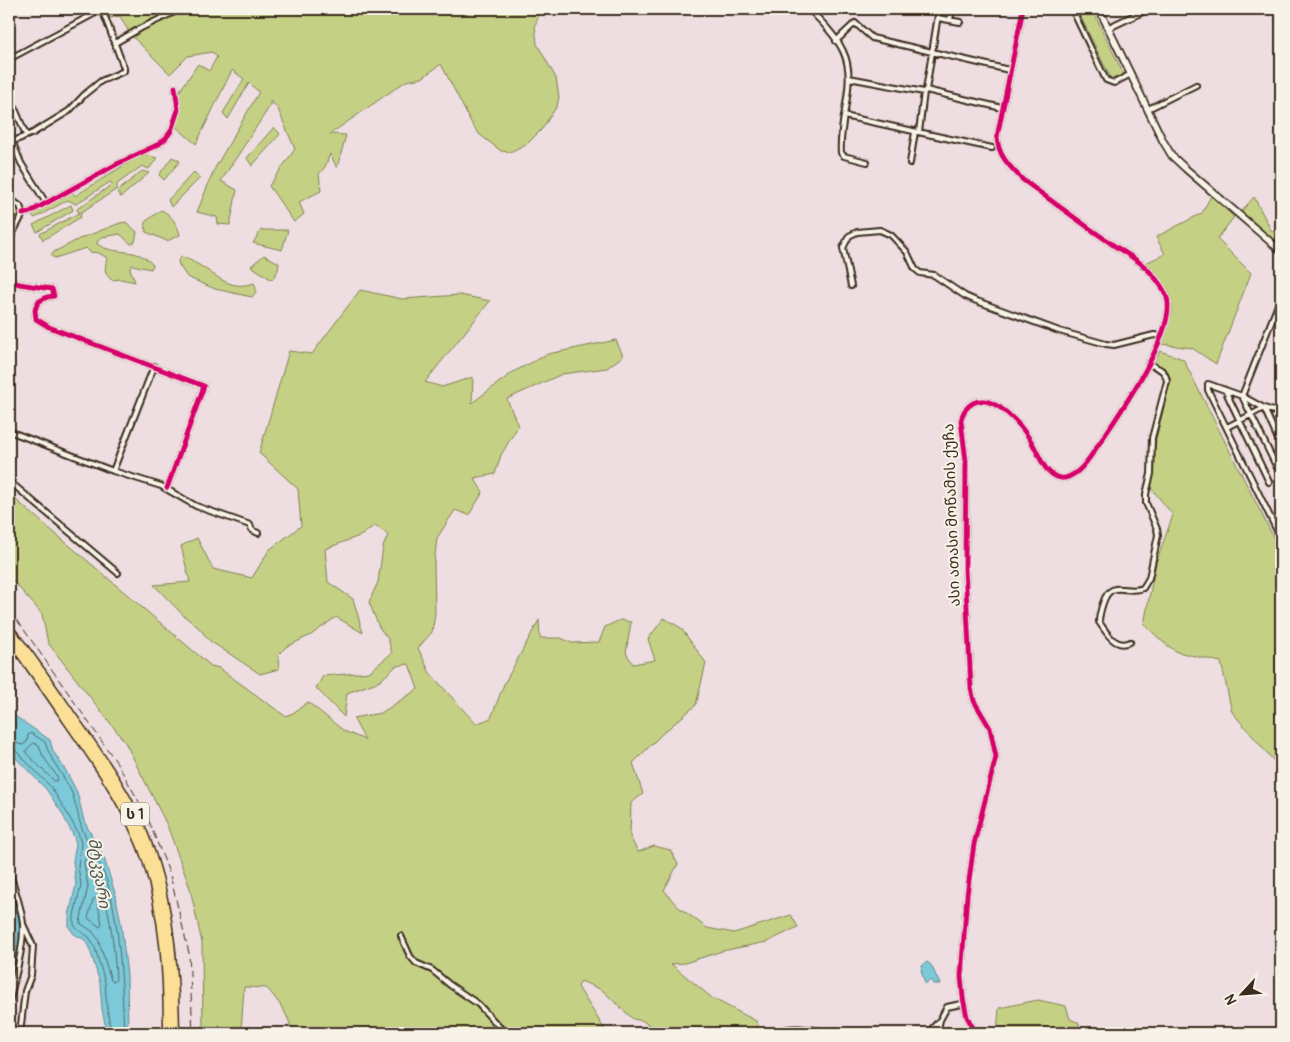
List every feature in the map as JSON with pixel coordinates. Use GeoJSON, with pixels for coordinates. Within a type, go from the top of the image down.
{"type":"FeatureCollection","features":[{"type":"Feature","properties":{"kind":"highway","name":"ს 1"},"geometry":{"type":"LineString","coordinates":[[9,628],[106,764],[138,819],[153,859],[165,910],[174,989],[175,1033]]}},
{"type":"Feature","properties":{"kind":"highway","name":"ს 1"},"geometry":{"type":"LineString","coordinates":[[9,637],[107,778],[141,844],[154,886],[165,947],[168,982],[168,1033]]}},
{"type":"Feature","properties":{"kind":"main road"},"geometry":{"type":"LineString","coordinates":[[1099,9],[1163,141],[1178,163],[1281,251]]}},
{"type":"Feature","properties":{"kind":"street"},"geometry":{"type":"LineString","coordinates":[[9,60],[102,9],[124,68],[124,71],[101,82],[85,94],[69,112],[33,133],[11,142],[34,186],[46,203]]}},
{"type":"Feature","properties":{"kind":"street"},"geometry":{"type":"LineString","coordinates":[[115,43],[181,9]]}},
{"type":"Feature","properties":{"kind":"street"},"geometry":{"type":"LineString","coordinates":[[809,9],[836,41],[844,53],[848,64],[849,78],[841,153],[844,156],[867,162]]}},
{"type":"Feature","properties":{"kind":"street"},"geometry":{"type":"LineString","coordinates":[[910,163],[940,9]]}},
{"type":"Feature","properties":{"kind":"street"},"geometry":{"type":"LineString","coordinates":[[950,20],[952,9]]}},
{"type":"Feature","properties":{"kind":"street","name":"ასი ათასი მოწამის ქუჩა"},"geometry":{"type":"LineString","coordinates":[[976,1033],[967,1017],[961,976],[974,844],[996,757],[990,728],[974,701],[971,688],[965,568],[966,461],[961,421],[962,415],[968,406],[980,400],[994,403],[1028,436],[1047,470],[1058,478],[1067,477],[1080,470],[1122,410],[1148,364],[1160,336],[1166,316],[1168,300],[1157,281],[1146,268],[1023,180],[1008,165],[998,147],[997,136],[1002,108],[1023,9]]}},
{"type":"Feature","properties":{"kind":"street"},"geometry":{"type":"LineString","coordinates":[[1072,9],[1106,80],[1114,83],[1131,74]]}},
{"type":"Feature","properties":{"kind":"street"},"geometry":{"type":"LineString","coordinates":[[1108,28],[1148,9]]}},
{"type":"Feature","properties":{"kind":"street"},"geometry":{"type":"LineString","coordinates":[[938,18],[960,22]]}},
{"type":"Feature","properties":{"kind":"street"},"geometry":{"type":"LineString","coordinates":[[836,41],[855,23],[872,38],[1009,70]]}},
{"type":"Feature","properties":{"kind":"street"},"geometry":{"type":"LineString","coordinates":[[849,78],[925,91],[1002,108]]}},
{"type":"Feature","properties":{"kind":"street"},"geometry":{"type":"LineString","coordinates":[[1148,109],[1196,85]]}},
{"type":"Feature","properties":{"kind":"street"},"geometry":{"type":"LineString","coordinates":[[9,240],[23,214],[159,144],[166,138],[171,131],[178,110],[175,87]]}},
{"type":"Feature","properties":{"kind":"street"},"geometry":{"type":"LineString","coordinates":[[9,94],[26,135]]}},
{"type":"Feature","properties":{"kind":"street"},"geometry":{"type":"LineString","coordinates":[[844,116],[992,148]]}},
{"type":"Feature","properties":{"kind":"street"},"geometry":{"type":"LineString","coordinates":[[9,198],[20,206],[23,214]]}},
{"type":"Feature","properties":{"kind":"street"},"geometry":{"type":"LineString","coordinates":[[851,286],[843,248],[849,236],[857,232],[880,230],[891,235],[907,252],[915,269],[920,273],[934,275],[974,300],[1060,331],[1106,344],[1114,345],[1154,335],[1160,336]]}},
{"type":"Feature","properties":{"kind":"street"},"geometry":{"type":"LineString","coordinates":[[9,280],[19,284],[52,288],[54,296],[47,297],[38,302],[36,319],[51,327],[204,386],[167,488]]}},
{"type":"Feature","properties":{"kind":"street"},"geometry":{"type":"LineString","coordinates":[[1281,297],[1242,396],[1281,476]]}},
{"type":"Feature","properties":{"kind":"street"},"geometry":{"type":"LineString","coordinates":[[1130,642],[1121,644],[1114,642],[1099,619],[1103,603],[1109,591],[1116,588],[1135,590],[1142,588],[1149,578],[1158,535],[1157,528],[1146,503],[1146,494],[1151,474],[1152,438],[1166,374],[1162,369],[1148,364]]}},
{"type":"Feature","properties":{"kind":"street"},"geometry":{"type":"LineString","coordinates":[[113,471],[154,366]]}},
{"type":"Feature","properties":{"kind":"street"},"geometry":{"type":"LineString","coordinates":[[1281,420],[1277,412],[1264,408],[1242,396],[1208,384],[1208,390],[1281,539]]}},
{"type":"Feature","properties":{"kind":"street"},"geometry":{"type":"LineString","coordinates":[[1225,390],[1269,482]]}},
{"type":"Feature","properties":{"kind":"street"},"geometry":{"type":"LineString","coordinates":[[1226,427],[1264,408]]}},
{"type":"Feature","properties":{"kind":"street"},"geometry":{"type":"LineString","coordinates":[[1264,408],[1281,446]]}},
{"type":"Feature","properties":{"kind":"street"},"geometry":{"type":"LineString","coordinates":[[9,431],[113,471],[167,488],[196,506],[250,525],[252,530],[258,532]]}},
{"type":"Feature","properties":{"kind":"street"},"geometry":{"type":"LineString","coordinates":[[9,481],[118,573]]}},
{"type":"Feature","properties":{"kind":"street"},"geometry":{"type":"LineString","coordinates":[[9,642],[17,648]]}},
{"type":"Feature","properties":{"kind":"street"},"geometry":{"type":"LineString","coordinates":[[9,870],[20,904],[23,924],[22,944],[9,1004]]}},
{"type":"Feature","properties":{"kind":"street"},"geometry":{"type":"LineString","coordinates":[[20,1033],[25,991],[31,975],[33,946],[23,924]]}},
{"type":"Feature","properties":{"kind":"street"},"geometry":{"type":"LineString","coordinates":[[401,936],[410,956],[416,963],[432,970],[478,1004],[504,1033]]}},
{"type":"Feature","properties":{"kind":"street"},"geometry":{"type":"LineString","coordinates":[[928,1033],[940,1020],[947,1007],[961,1004],[965,1008]]}},
{"type":"Feature","properties":{"kind":"street"},"geometry":{"type":"LineString","coordinates":[[937,1033],[940,1020]]}},
{"type":"Feature","properties":{"kind":"street"},"geometry":{"type":"LineString","coordinates":[[775,1033],[788,1030],[813,1029],[834,1033]]}},
{"type":"Feature","properties":{"kind":"green space"},"geometry":{"type":"Polygon","coordinates":[[[106,9],[542,9],[535,25],[537,44],[556,78],[559,97],[557,106],[542,129],[528,143],[510,152],[501,151],[479,134],[473,126],[441,64],[422,78],[406,81],[330,134],[346,135],[337,168],[330,154],[325,167],[319,174],[321,191],[299,202],[304,214],[294,222],[269,186],[295,149],[277,107],[270,101],[270,106],[221,181],[237,190],[230,225],[218,224],[217,217],[197,212],[215,168],[259,92],[249,83],[228,119],[223,113],[244,79],[232,70],[196,144],[176,127],[179,92],[198,64],[209,71],[217,57],[212,52],[188,56],[170,74],[130,34],[120,16],[110,18],[106,9]]]}},
{"type":"Feature","properties":{"kind":"green space"},"geometry":{"type":"Polygon","coordinates":[[[1077,9],[1092,9],[1124,75],[1111,79],[1077,9]]]}},
{"type":"Feature","properties":{"kind":"green space"},"geometry":{"type":"Polygon","coordinates":[[[274,127],[280,134],[252,166],[247,158],[274,127]]]}},
{"type":"Feature","properties":{"kind":"green space"},"geometry":{"type":"Polygon","coordinates":[[[142,154],[157,158],[149,169],[142,166],[117,184],[117,189],[80,213],[81,217],[43,240],[40,234],[79,213],[77,209],[113,184],[110,182],[76,204],[68,200],[35,218],[29,214],[72,192],[75,196],[142,154]]]}},
{"type":"Feature","properties":{"kind":"green space"},"geometry":{"type":"Polygon","coordinates":[[[172,157],[180,161],[164,180],[159,175],[172,157]]]}},
{"type":"Feature","properties":{"kind":"green space"},"geometry":{"type":"Polygon","coordinates":[[[142,171],[149,173],[121,197],[117,192],[142,171]]]}},
{"type":"Feature","properties":{"kind":"green space"},"geometry":{"type":"Polygon","coordinates":[[[194,172],[200,178],[171,207],[168,200],[194,172]]]}},
{"type":"Feature","properties":{"kind":"green space"},"geometry":{"type":"Polygon","coordinates":[[[1211,196],[1234,217],[1217,239],[1251,273],[1216,364],[1192,348],[1161,344],[1171,314],[1171,299],[1161,282],[1143,264],[1165,254],[1156,237],[1202,213],[1211,196]]]}},
{"type":"Feature","properties":{"kind":"green space"},"geometry":{"type":"Polygon","coordinates":[[[1254,197],[1272,232],[1281,227],[1281,248],[1240,213],[1254,197]]]}},
{"type":"Feature","properties":{"kind":"green space"},"geometry":{"type":"Polygon","coordinates":[[[11,201],[21,212],[9,233],[9,202],[11,201]]]}},
{"type":"Feature","properties":{"kind":"green space"},"geometry":{"type":"Polygon","coordinates":[[[71,205],[73,210],[37,232],[33,225],[71,205]]]}},
{"type":"Feature","properties":{"kind":"green space"},"geometry":{"type":"Polygon","coordinates":[[[161,210],[173,220],[180,235],[167,241],[146,232],[145,222],[161,210]]]}},
{"type":"Feature","properties":{"kind":"green space"},"geometry":{"type":"Polygon","coordinates":[[[126,222],[137,232],[135,242],[131,244],[120,234],[102,237],[98,240],[97,244],[104,248],[140,255],[153,265],[151,269],[132,265],[130,269],[135,282],[121,279],[112,280],[109,278],[105,267],[107,258],[99,253],[90,252],[86,248],[55,258],[51,256],[54,252],[79,239],[126,222]]]}},
{"type":"Feature","properties":{"kind":"green space"},"geometry":{"type":"Polygon","coordinates":[[[261,230],[288,230],[282,250],[253,243],[261,230]]]}},
{"type":"Feature","properties":{"kind":"green space"},"geometry":{"type":"Polygon","coordinates":[[[264,255],[279,263],[278,270],[272,280],[251,266],[264,255]]]}},
{"type":"Feature","properties":{"kind":"green space"},"geometry":{"type":"Polygon","coordinates":[[[181,257],[199,265],[225,282],[238,285],[254,283],[256,292],[252,297],[215,289],[187,277],[179,265],[178,260],[181,257]]]}},
{"type":"Feature","properties":{"kind":"green space"},"geometry":{"type":"Polygon","coordinates":[[[360,290],[402,299],[460,295],[490,301],[425,382],[442,387],[473,377],[472,403],[513,372],[548,354],[616,340],[623,356],[607,368],[562,374],[507,399],[518,426],[501,455],[495,474],[474,478],[483,492],[469,515],[455,510],[437,538],[434,565],[435,614],[432,632],[418,648],[430,673],[476,724],[491,718],[504,684],[539,620],[540,638],[561,638],[572,643],[599,642],[605,627],[620,620],[631,622],[626,653],[633,664],[655,660],[648,639],[664,618],[681,628],[706,663],[696,705],[663,733],[633,763],[643,794],[631,803],[630,837],[638,852],[654,846],[670,850],[678,864],[664,890],[677,906],[707,928],[734,933],[791,915],[798,927],[767,942],[722,951],[685,963],[671,964],[712,998],[756,1021],[762,1033],[661,1033],[643,1021],[633,1019],[602,990],[581,981],[578,987],[607,1033],[292,1033],[286,1015],[267,988],[244,987],[241,1033],[203,1033],[202,943],[190,888],[167,825],[125,742],[48,643],[42,614],[9,576],[9,494],[211,666],[219,668],[285,716],[293,713],[308,702],[344,731],[365,740],[353,718],[381,713],[418,689],[409,664],[396,666],[380,681],[347,693],[344,717],[316,688],[323,676],[369,672],[392,653],[388,639],[379,627],[369,602],[378,582],[383,547],[388,535],[375,525],[362,535],[325,549],[328,582],[353,599],[363,633],[336,617],[311,635],[286,647],[278,655],[279,669],[260,674],[210,641],[154,585],[190,582],[181,546],[197,538],[213,569],[252,578],[269,550],[301,526],[298,489],[259,453],[289,351],[312,354],[360,290]]]}},
{"type":"Feature","properties":{"kind":"green space"},"geometry":{"type":"Polygon","coordinates":[[[1160,351],[1183,359],[1281,552],[1281,766],[1273,760],[1232,712],[1221,662],[1177,652],[1164,643],[1144,624],[1156,563],[1173,515],[1151,488],[1156,439],[1170,382],[1167,370],[1153,364],[1160,351]]]}},
{"type":"Feature","properties":{"kind":"green space"},"geometry":{"type":"Polygon","coordinates":[[[1038,1000],[1066,1006],[1070,1019],[1079,1023],[1079,1033],[997,1033],[999,1008],[1038,1000]]]}},
{"type":"Feature","properties":{"kind":"water","name":"მტკვარი"},"geometry":{"type":"Polygon","coordinates":[[[9,712],[50,740],[53,751],[77,792],[84,821],[104,858],[115,893],[121,923],[127,975],[128,1033],[107,1033],[102,1009],[100,983],[90,950],[85,940],[74,934],[69,927],[69,915],[76,885],[73,861],[76,844],[74,837],[62,813],[46,789],[9,751],[9,712]]]}},
{"type":"Feature","properties":{"kind":"water"},"geometry":{"type":"Polygon","coordinates":[[[9,879],[17,910],[19,936],[16,963],[9,994],[9,879]]]}},
{"type":"Feature","properties":{"kind":"water"},"geometry":{"type":"Polygon","coordinates":[[[927,962],[931,965],[940,984],[933,984],[931,980],[925,984],[921,970],[922,966],[927,962]]]}},
{"type":"Feature","properties":{"kind":"waterway"},"geometry":{"type":"LineString","coordinates":[[9,622],[91,735],[119,778],[152,845],[166,894]]}},
{"type":"Feature","properties":{"kind":"waterway"},"geometry":{"type":"LineString","coordinates":[[170,917],[176,950],[180,1033]]}},
{"type":"Feature","properties":{"kind":"railway"},"geometry":{"type":"LineString","coordinates":[[9,611],[117,763],[146,814],[170,875],[189,953],[193,1033]]}},
{"type":"Feature","properties":{"kind":"cycle path"},"geometry":{"type":"LineString","coordinates":[[976,1033],[967,1017],[961,976],[967,895],[974,844],[996,757],[990,728],[974,701],[971,688],[965,568],[966,461],[961,421],[963,413],[973,403],[981,401],[998,406],[1021,427],[1050,473],[1061,478],[1072,475],[1082,468],[1091,456],[1144,373],[1162,335],[1167,318],[1168,303],[1160,284],[1142,264],[1023,180],[1002,156],[997,137],[1023,9]]}},
{"type":"Feature","properties":{"kind":"cycle path"},"geometry":{"type":"LineString","coordinates":[[23,214],[159,144],[171,131],[178,110],[175,87]]}},
{"type":"Feature","properties":{"kind":"cycle path"},"geometry":{"type":"LineString","coordinates":[[9,280],[19,284],[52,289],[54,296],[47,297],[38,302],[35,310],[36,319],[49,327],[204,386],[167,488]]}}]}
